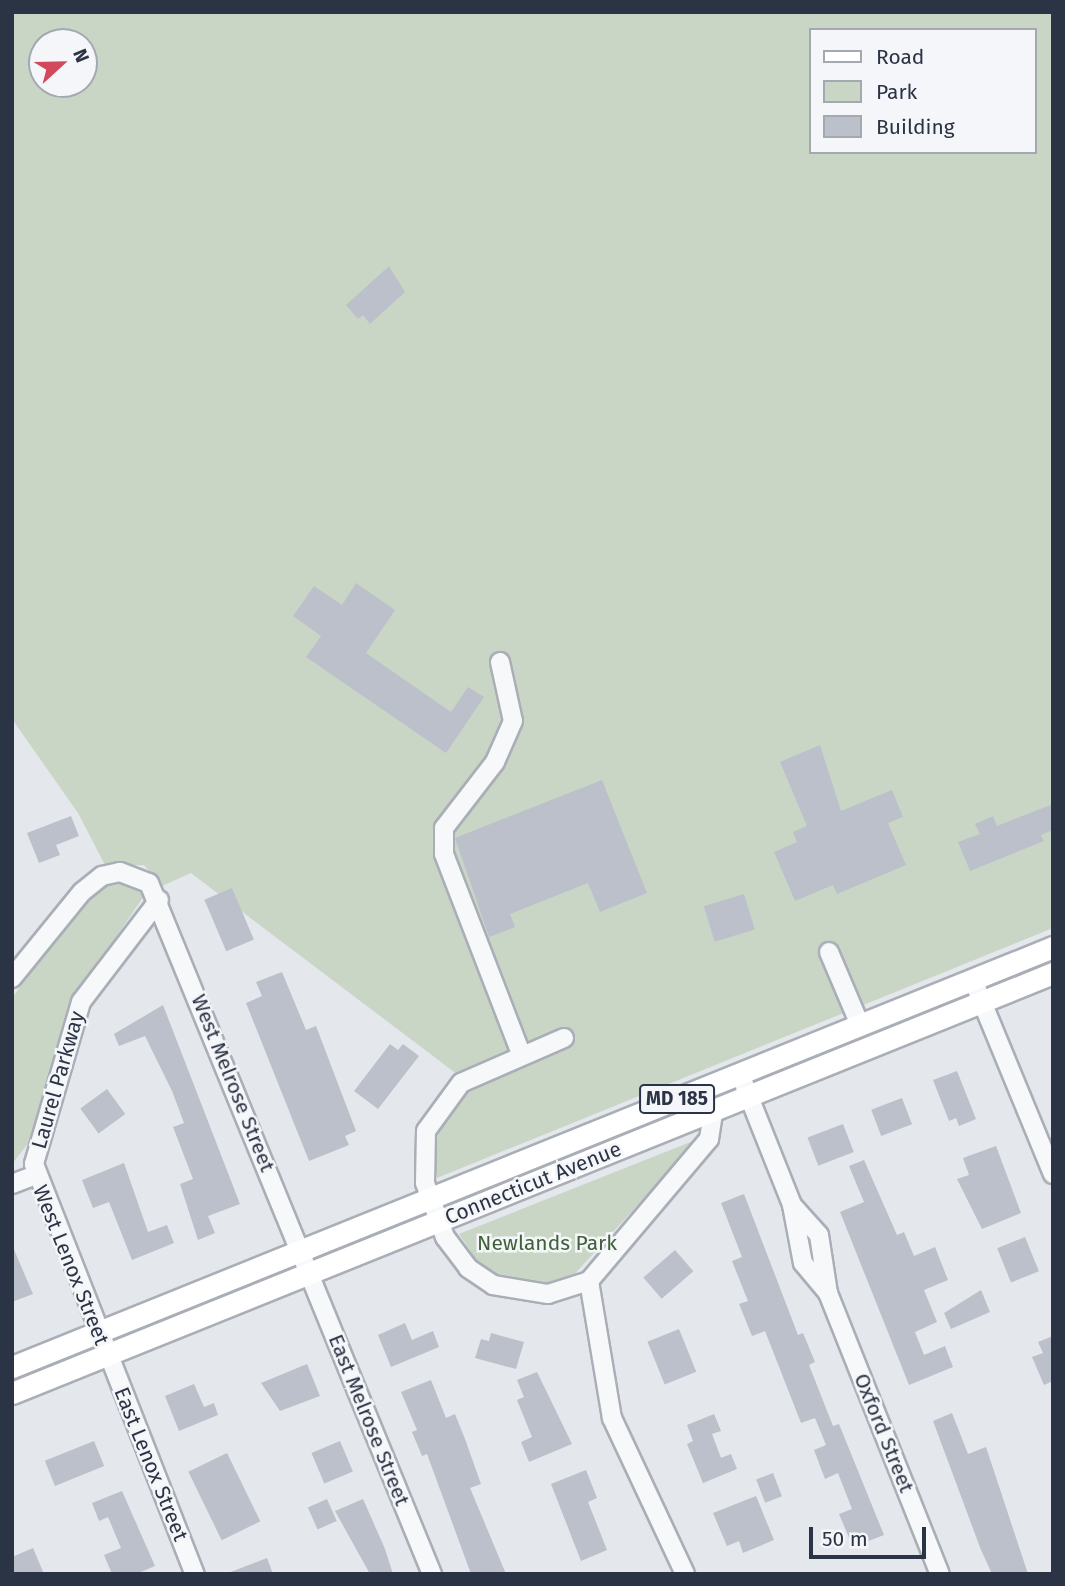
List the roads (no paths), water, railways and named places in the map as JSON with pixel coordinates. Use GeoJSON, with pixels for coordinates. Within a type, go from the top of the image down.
{"type":"FeatureCollection","features":[{"type":"Feature","properties":{"kind":"main road","name":"Connecticut Avenue"},"geometry":{"type":"LineString","coordinates":[[435,1211],[740,1074],[1053,947]]}},
{"type":"Feature","properties":{"kind":"main road","name":"Connecticut Avenue"},"geometry":{"type":"LineString","coordinates":[[12,1393],[107,1355],[305,1263],[435,1211],[714,1110],[1053,973]]}},
{"type":"Feature","properties":{"kind":"main road","name":"Connecticut Avenue"},"geometry":{"type":"LineString","coordinates":[[12,1367],[98,1332],[305,1263]]}},
{"type":"Feature","properties":{"kind":"street"},"geometry":{"type":"LineString","coordinates":[[500,662],[513,721],[495,762],[444,828],[444,854],[521,1054]]}},
{"type":"Feature","properties":{"kind":"street"},"geometry":{"type":"LineString","coordinates":[[12,978],[82,892],[102,876],[140,876],[159,900]]}},
{"type":"Feature","properties":{"kind":"street","name":"Laurel Parkway"},"geometry":{"type":"LineString","coordinates":[[12,1184],[35,1175],[81,1002],[159,900]]}},
{"type":"Feature","properties":{"kind":"street","name":"West Melrose Street"},"geometry":{"type":"LineString","coordinates":[[159,900],[305,1263]]}},
{"type":"Feature","properties":{"kind":"street"},"geometry":{"type":"LineString","coordinates":[[829,952],[860,1025]]}},
{"type":"Feature","properties":{"kind":"street"},"geometry":{"type":"LineString","coordinates":[[973,979],[1053,1174]]}},
{"type":"Feature","properties":{"kind":"street"},"geometry":{"type":"LineString","coordinates":[[564,1038],[521,1054],[461,1083],[426,1131],[422,1162],[435,1211],[456,1257],[493,1285],[548,1294],[589,1281],[709,1139],[714,1110]]}},
{"type":"Feature","properties":{"kind":"street","name":"Oxford Street"},"geometry":{"type":"LineString","coordinates":[[740,1074],[792,1205],[819,1235],[828,1293],[940,1574]]}},
{"type":"Feature","properties":{"kind":"street","name":"West Lenox Street"},"geometry":{"type":"LineString","coordinates":[[35,1175],[107,1355]]}},
{"type":"Feature","properties":{"kind":"street","name":"East Melrose Street"},"geometry":{"type":"LineString","coordinates":[[305,1263],[432,1574]]}},
{"type":"Feature","properties":{"kind":"street"},"geometry":{"type":"LineString","coordinates":[[589,1281],[612,1418],[685,1574]]}},
{"type":"Feature","properties":{"kind":"street","name":"East Lenox Street"},"geometry":{"type":"LineString","coordinates":[[107,1355],[195,1574]]}},
{"type":"Feature","properties":{"kind":"park label","name":"Newlands Park"},"geometry":{"type":"Point","coordinates":[547,1243]}}]}
